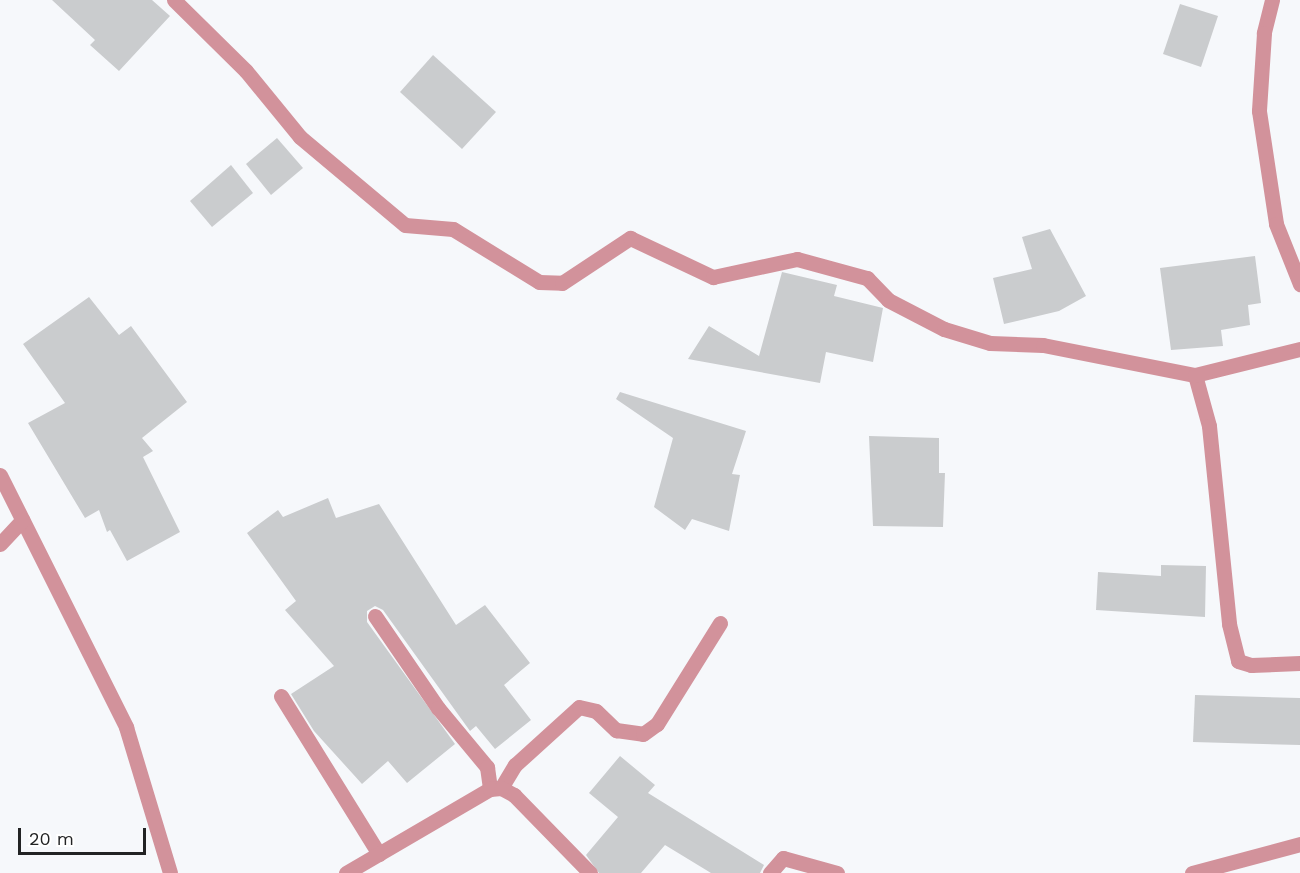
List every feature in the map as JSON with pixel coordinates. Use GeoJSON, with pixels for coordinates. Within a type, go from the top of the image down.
{"type":"FeatureCollection","features":[{"type":"Feature","properties":{"kind":"street"},"geometry":{"type":"LineString","coordinates":[[174,0],[246,71],[300,137],[405,225],[453,229],[539,282],[562,283],[630,238],[713,277],[797,259],[867,278],[888,300],[944,329],[990,343],[1054,347],[1195,375],[1300,349]]}},
{"type":"Feature","properties":{"kind":"street"},"geometry":{"type":"LineString","coordinates":[[1272,0],[1264,33],[1259,111],[1276,224],[1300,284]]}},
{"type":"Feature","properties":{"kind":"street"},"geometry":{"type":"LineString","coordinates":[[1195,375],[1209,426],[1229,624],[1238,661],[1251,665],[1300,663]]}},
{"type":"Feature","properties":{"kind":"street"},"geometry":{"type":"LineString","coordinates":[[0,475],[126,727],[170,873]]}},
{"type":"Feature","properties":{"kind":"street"},"geometry":{"type":"LineString","coordinates":[[0,544],[22,520]]}},
{"type":"Feature","properties":{"kind":"street"},"geometry":{"type":"LineString","coordinates":[[375,616],[438,708],[487,767],[495,789]]}},
{"type":"Feature","properties":{"kind":"street"},"geometry":{"type":"LineString","coordinates":[[346,873],[495,789],[515,765],[579,707],[596,711],[616,730],[643,734],[657,724],[720,623]]}},
{"type":"Feature","properties":{"kind":"street"},"geometry":{"type":"LineString","coordinates":[[281,696],[379,854]]}},
{"type":"Feature","properties":{"kind":"street"},"geometry":{"type":"LineString","coordinates":[[495,789],[514,795],[590,873]]}},
{"type":"Feature","properties":{"kind":"street"},"geometry":{"type":"LineString","coordinates":[[1192,873],[1300,844]]}},
{"type":"Feature","properties":{"kind":"street"},"geometry":{"type":"LineString","coordinates":[[770,873],[783,858],[837,873]]}},
{"type":"Feature","properties":{"kind":"building"},"geometry":{"type":"Polygon","coordinates":[[[52,0],[152,0],[170,16],[119,71],[90,45],[95,40],[52,0]]]}},
{"type":"Feature","properties":{"kind":"building"},"geometry":{"type":"Polygon","coordinates":[[[1180,4],[1218,16],[1201,67],[1163,54],[1180,4]]]}},
{"type":"Feature","properties":{"kind":"building"},"geometry":{"type":"Polygon","coordinates":[[[433,55],[496,112],[462,149],[400,92],[433,55]]]}},
{"type":"Feature","properties":{"kind":"building"},"geometry":{"type":"Polygon","coordinates":[[[277,138],[303,168],[271,195],[246,164],[277,138]]]}},
{"type":"Feature","properties":{"kind":"building"},"geometry":{"type":"Polygon","coordinates":[[[231,165],[253,193],[212,227],[190,201],[231,165]]]}},
{"type":"Feature","properties":{"kind":"building"},"geometry":{"type":"Polygon","coordinates":[[[1050,229],[1086,296],[1059,311],[1004,324],[993,278],[1032,269],[1022,237],[1050,229]]]}},
{"type":"Feature","properties":{"kind":"building"},"geometry":{"type":"Polygon","coordinates":[[[1255,256],[1261,303],[1248,305],[1250,325],[1221,330],[1223,346],[1171,350],[1160,268],[1255,256]]]}},
{"type":"Feature","properties":{"kind":"building"},"geometry":{"type":"Polygon","coordinates":[[[782,272],[837,285],[834,296],[883,308],[873,362],[826,352],[820,383],[688,359],[709,326],[759,356],[782,272]]]}},
{"type":"Feature","properties":{"kind":"building"},"geometry":{"type":"Polygon","coordinates":[[[89,297],[119,335],[131,326],[187,402],[142,438],[153,451],[143,457],[180,532],[127,561],[110,530],[107,532],[99,510],[85,518],[28,423],[65,403],[23,344],[89,297]]]}},
{"type":"Feature","properties":{"kind":"building"},"geometry":{"type":"Polygon","coordinates":[[[620,392],[746,431],[732,474],[740,475],[729,531],[692,519],[685,530],[654,507],[673,438],[616,399],[620,392]]]}},
{"type":"Feature","properties":{"kind":"building"},"geometry":{"type":"Polygon","coordinates":[[[869,436],[939,438],[939,473],[945,473],[943,527],[873,526],[869,436]]]}},
{"type":"Feature","properties":{"kind":"building"},"geometry":{"type":"Polygon","coordinates":[[[328,498],[336,518],[379,504],[456,625],[485,605],[530,663],[504,685],[531,720],[495,749],[476,726],[470,731],[383,610],[375,606],[367,611],[367,622],[455,744],[407,783],[388,761],[362,784],[314,731],[291,694],[334,666],[285,610],[296,601],[247,533],[278,510],[283,517],[328,498]]]}},
{"type":"Feature","properties":{"kind":"building"},"geometry":{"type":"Polygon","coordinates":[[[1161,565],[1206,566],[1205,617],[1096,610],[1098,572],[1161,576],[1161,565]]]}},
{"type":"Feature","properties":{"kind":"building"},"geometry":{"type":"Polygon","coordinates":[[[1195,695],[1300,698],[1300,745],[1193,742],[1195,695]]]}},
{"type":"Feature","properties":{"kind":"building"},"geometry":{"type":"Polygon","coordinates":[[[620,756],[655,785],[648,793],[764,865],[760,873],[711,873],[665,845],[641,873],[599,873],[586,855],[618,817],[589,793],[620,756]]]}}]}
